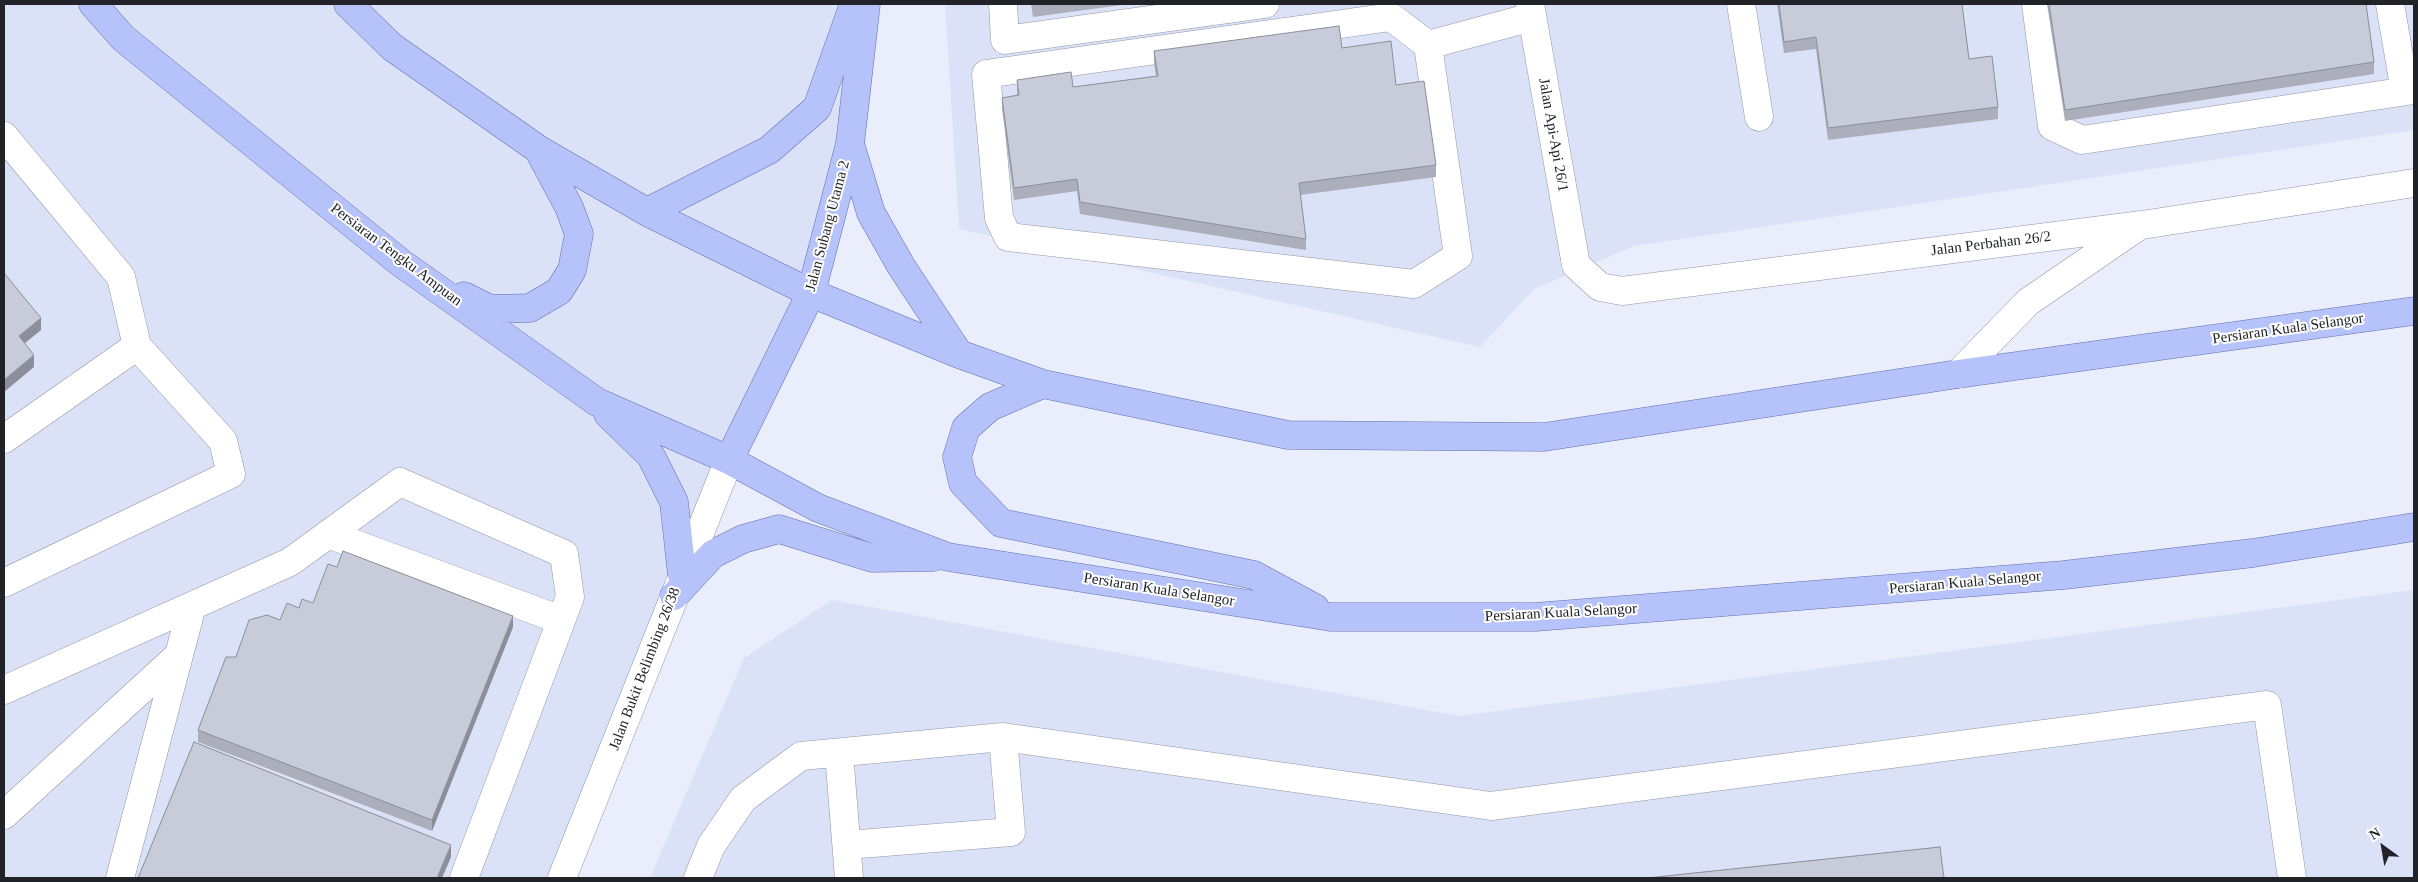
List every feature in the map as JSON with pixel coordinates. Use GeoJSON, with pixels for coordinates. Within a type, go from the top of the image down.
{"type":"FeatureCollection","features":[{"type":"Feature","properties":{"kind":"main road","name":"Persiaran Tengku Ampuan"},"geometry":{"type":"LineString","coordinates":[[94,4],[123,38],[401,263],[597,402],[729,460]]}},
{"type":"Feature","properties":{"kind":"main road"},"geometry":{"type":"LineString","coordinates":[[348,4],[392,47],[538,149],[648,212],[810,293]]}},
{"type":"Feature","properties":{"kind":"main road"},"geometry":{"type":"LineString","coordinates":[[648,212],[769,150],[817,108],[854,4]]}},
{"type":"Feature","properties":{"kind":"main road","name":"Jalan Subang Utama 2"},"geometry":{"type":"LineString","coordinates":[[729,460],[810,293],[850,144],[866,4]]}},
{"type":"Feature","properties":{"kind":"main road"},"geometry":{"type":"LineString","coordinates":[[850,144],[871,213],[901,266],[959,354]]}},
{"type":"Feature","properties":{"kind":"main road"},"geometry":{"type":"LineString","coordinates":[[401,263],[490,309],[530,308],[559,291],[572,270],[579,234],[569,207],[538,149]]}},
{"type":"Feature","properties":{"kind":"main road","name":"Persiaran Kuala Selangor"},"geometry":{"type":"LineString","coordinates":[[810,293],[959,354],[1043,384],[1288,435],[1544,436],[1958,374],[2414,311]]}},
{"type":"Feature","properties":{"kind":"main road"},"geometry":{"type":"LineString","coordinates":[[1043,384],[990,407],[966,428],[957,458],[963,483],[1001,523],[1254,575],[1331,617]]}},
{"type":"Feature","properties":{"kind":"main road"},"geometry":{"type":"LineString","coordinates":[[597,402],[651,456],[674,502],[678,585]]}},
{"type":"Feature","properties":{"kind":"main road","name":"Persiaran Kuala Selangor"},"geometry":{"type":"LineString","coordinates":[[729,460],[818,508],[948,556],[1331,617],[1535,617],[2064,575],[2253,552],[2414,527]]}},
{"type":"Feature","properties":{"kind":"main road"},"geometry":{"type":"LineString","coordinates":[[678,585],[714,554],[743,540],[778,529],[872,558],[948,556]]}},
{"type":"Feature","properties":{"kind":"street"},"geometry":{"type":"LineString","coordinates":[[1002,4],[1005,40],[1265,4]]}},
{"type":"Feature","properties":{"kind":"street"},"geometry":{"type":"LineString","coordinates":[[1741,4],[1759,117]]}},
{"type":"Feature","properties":{"kind":"street"},"geometry":{"type":"LineString","coordinates":[[2036,4],[2052,126],[2082,140],[2410,91],[2390,4]]}},
{"type":"Feature","properties":{"kind":"street"},"geometry":{"type":"LineString","coordinates":[[1428,45],[1531,10]]}},
{"type":"Feature","properties":{"kind":"street","name":"Jalan Api-Api 26/1"},"geometry":{"type":"LineString","coordinates":[[1531,10],[1576,265]]}},
{"type":"Feature","properties":{"kind":"street"},"geometry":{"type":"LineString","coordinates":[[1391,17],[1428,45],[1458,256],[1414,284],[1008,237],[999,218],[986,74],[1391,17]]}},
{"type":"Feature","properties":{"kind":"street"},"geometry":{"type":"LineString","coordinates":[[4,136],[121,277],[137,346],[222,441],[230,474],[4,583]]}},
{"type":"Feature","properties":{"kind":"street","name":"Jalan Perbahan 26/2"},"geometry":{"type":"LineString","coordinates":[[1576,265],[1600,287],[1622,291],[2142,224],[2414,184]]}},
{"type":"Feature","properties":{"kind":"street"},"geometry":{"type":"LineString","coordinates":[[1958,374],[2028,302],[2142,224]]}},
{"type":"Feature","properties":{"kind":"street"},"geometry":{"type":"LineString","coordinates":[[4,438],[137,346]]}},
{"type":"Feature","properties":{"kind":"street","name":"Jalan Bukit Belimbing 26/38"},"geometry":{"type":"LineString","coordinates":[[562,878],[729,460]]}},
{"type":"Feature","properties":{"kind":"street"},"geometry":{"type":"LineString","coordinates":[[4,690],[290,562],[400,482],[564,554],[570,598],[464,878]]}},
{"type":"Feature","properties":{"kind":"street"},"geometry":{"type":"LineString","coordinates":[[328,534],[561,620]]}},
{"type":"Feature","properties":{"kind":"street"},"geometry":{"type":"LineString","coordinates":[[120,878],[192,606]]}},
{"type":"Feature","properties":{"kind":"street"},"geometry":{"type":"LineString","coordinates":[[4,815],[178,656]]}},
{"type":"Feature","properties":{"kind":"street"},"geometry":{"type":"LineString","coordinates":[[698,878],[711,846],[742,799],[801,756],[1003,737],[1491,806],[2266,705],[2292,878]]}},
{"type":"Feature","properties":{"kind":"street"},"geometry":{"type":"LineString","coordinates":[[847,845],[1011,832],[1003,737]]}},
{"type":"Feature","properties":{"kind":"street"},"geometry":{"type":"LineString","coordinates":[[840,753],[849,878]]}},
{"type":"Feature","properties":{"kind":"shaded area"},"geometry":{"type":"Polygon","coordinates":[[[4,4],[860,4],[845,143],[803,284],[561,878],[4,878],[4,4]]]}},
{"type":"Feature","properties":{"kind":"shaded area"},"geometry":{"type":"Polygon","coordinates":[[[945,4],[2414,4],[2414,130],[1634,246],[1534,289],[1480,347],[959,229],[945,4]]]}},
{"type":"Feature","properties":{"kind":"shaded area"},"geometry":{"type":"Polygon","coordinates":[[[2414,590],[2414,878],[650,878],[744,658],[832,600],[1459,716],[2414,590]]]}},
{"type":"Feature","properties":{"kind":"building"},"geometry":{"type":"Polygon","coordinates":[[[1779,4],[1962,4],[1969,59],[1992,56],[1998,107],[1828,128],[1816,37],[1784,42],[1779,4]]]}},
{"type":"Feature","properties":{"kind":"building"},"geometry":{"type":"Polygon","coordinates":[[[2049,4],[2366,4],[2374,62],[2065,110],[2049,4]]]}},
{"type":"Feature","properties":{"kind":"building"},"geometry":{"type":"Polygon","coordinates":[[[1339,26],[1342,48],[1391,41],[1396,85],[1424,81],[1436,165],[1299,183],[1306,239],[1080,202],[1077,179],[1014,188],[1002,98],[1019,95],[1017,80],[1071,72],[1073,87],[1158,76],[1154,51],[1339,26]]]}},
{"type":"Feature","properties":{"kind":"building"},"geometry":{"type":"Polygon","coordinates":[[[4,273],[41,318],[19,336],[34,355],[4,380],[4,273]]]}},
{"type":"Feature","properties":{"kind":"building"},"geometry":{"type":"Polygon","coordinates":[[[343,551],[513,616],[432,820],[198,730],[226,657],[236,657],[249,620],[267,615],[280,620],[287,603],[299,608],[302,599],[313,603],[328,564],[337,567],[343,551]]]}},
{"type":"Feature","properties":{"kind":"building"},"geometry":{"type":"Polygon","coordinates":[[[194,742],[451,845],[437,878],[138,878],[194,742]]]}},
{"type":"Feature","properties":{"kind":"building"},"geometry":{"type":"Polygon","coordinates":[[[1940,847],[1944,878],[1647,878],[1940,847]]]}}]}
